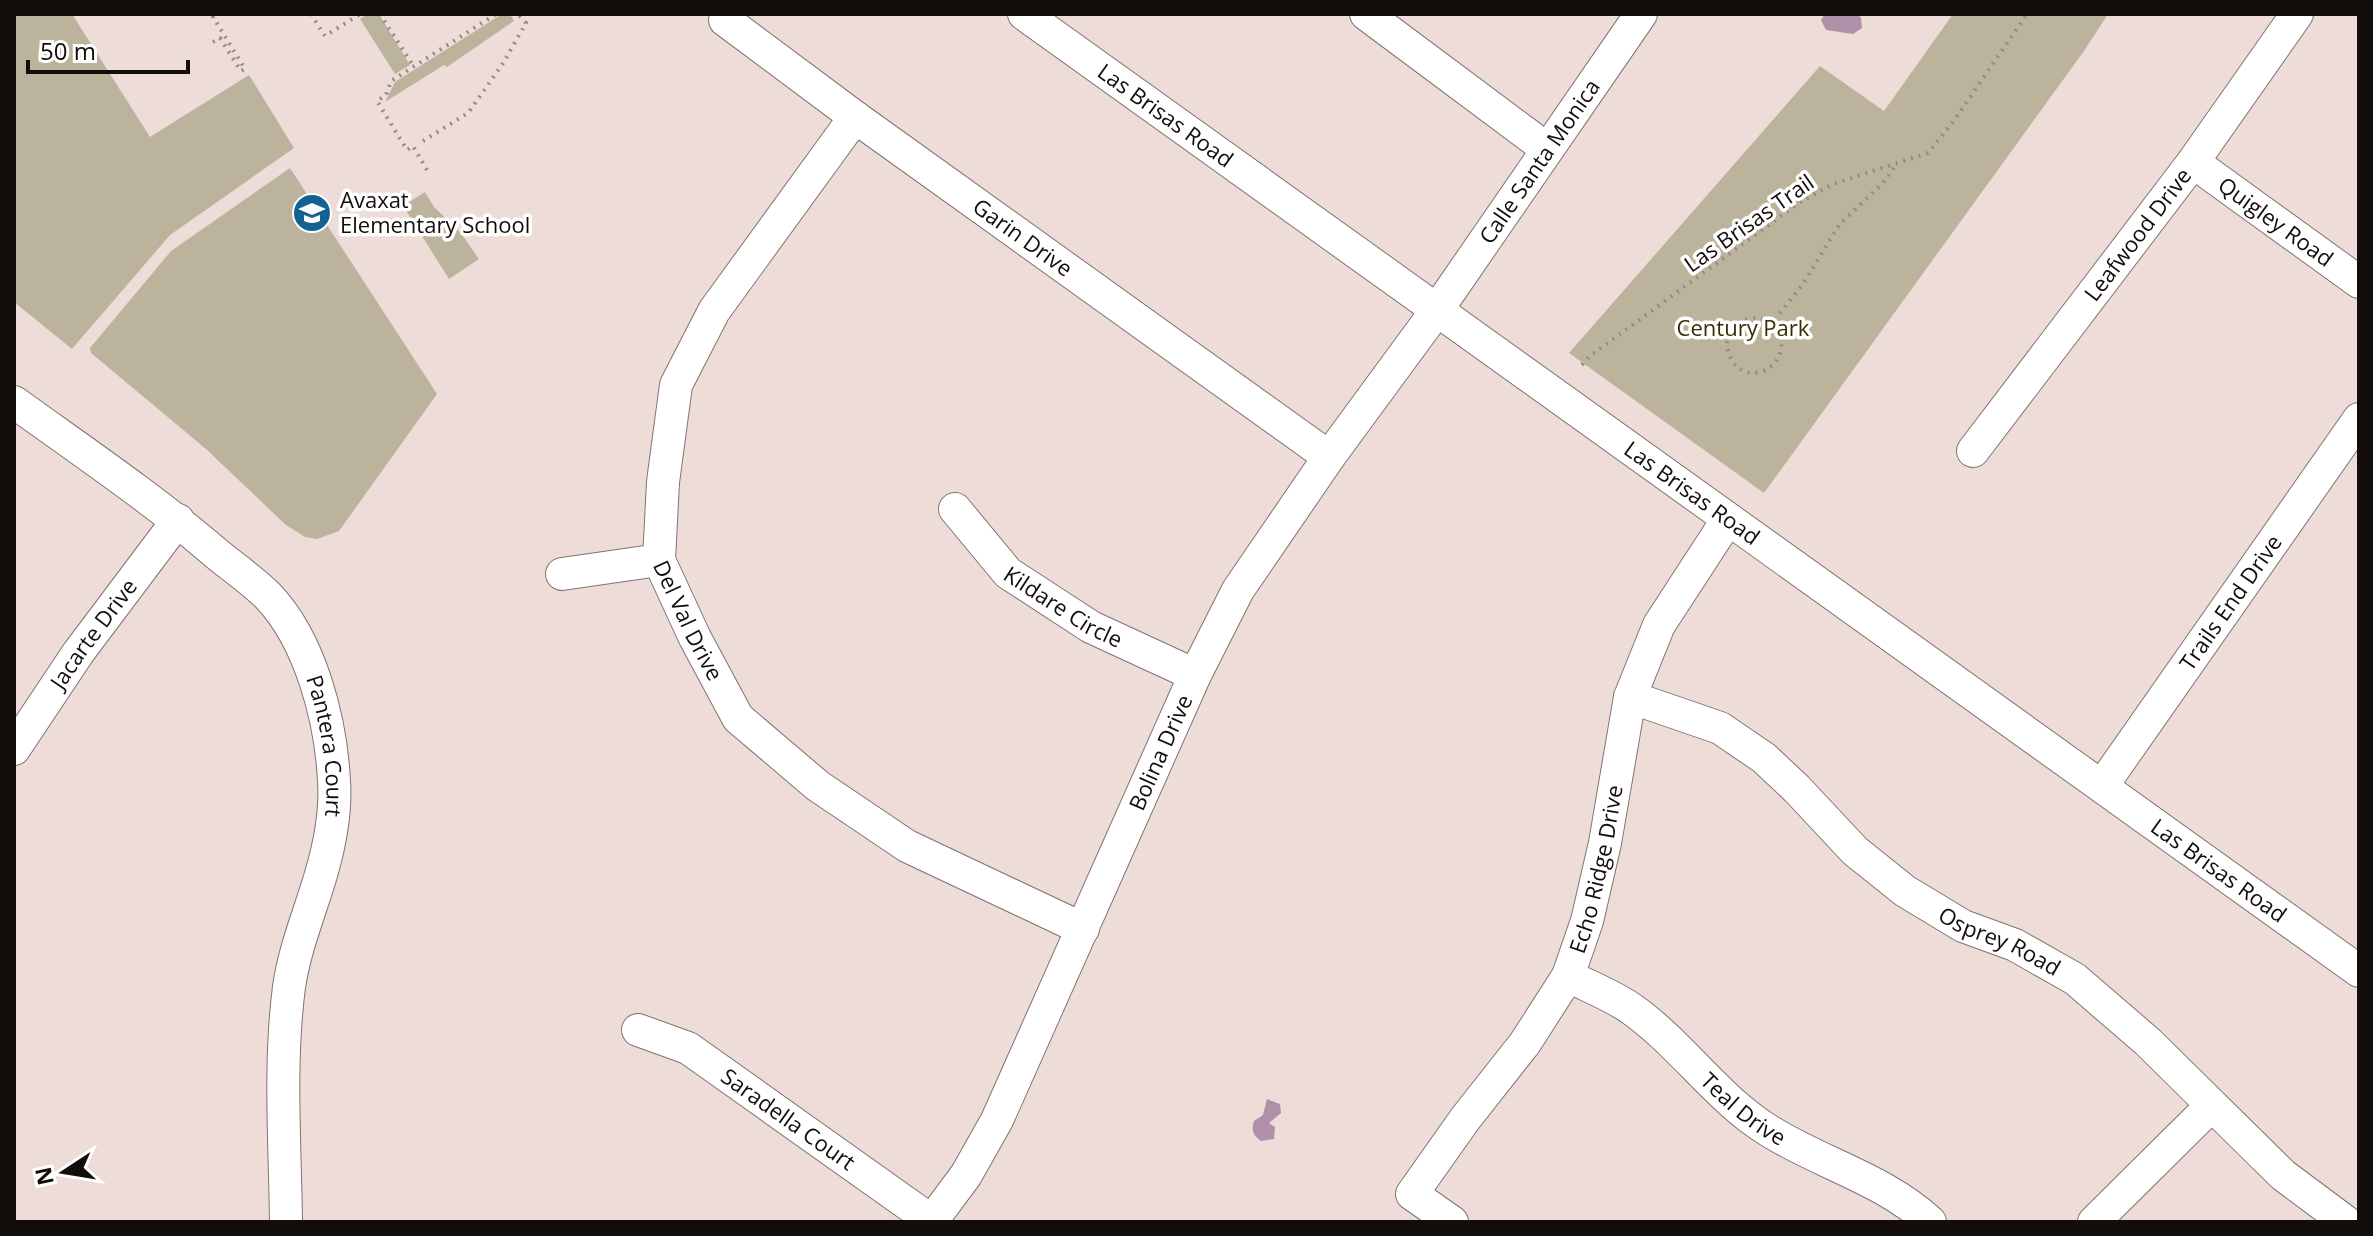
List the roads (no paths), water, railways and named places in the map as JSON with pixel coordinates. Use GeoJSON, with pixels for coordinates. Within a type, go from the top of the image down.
{"type":"FeatureCollection","features":[{"type":"Feature","properties":{"kind":"street","name":"Garin Drive"},"geometry":{"type":"LineString","coordinates":[[729,14],[725,20],[855,117],[1329,457]]}},
{"type":"Feature","properties":{"kind":"street","name":"Las Brisas Road"},"geometry":{"type":"LineString","coordinates":[[1024,14],[2359,971]]}},
{"type":"Feature","properties":{"kind":"street"},"geometry":{"type":"LineString","coordinates":[[1366,14],[1547,149]]}},
{"type":"Feature","properties":{"kind":"street","name":"Calle Santa Monica"},"geometry":{"type":"LineString","coordinates":[[1437,310],[1641,14]]}},
{"type":"Feature","properties":{"kind":"street","name":"Leafwood Drive"},"geometry":{"type":"LineString","coordinates":[[1973,451],[2193,162],[2297,14]]}},
{"type":"Feature","properties":{"kind":"street","name":"Del Val Drive"},"geometry":{"type":"LineString","coordinates":[[855,117],[714,311],[676,385],[663,482],[659,560],[695,638],[738,718],[818,786],[907,846],[1083,929]]}},
{"type":"Feature","properties":{"kind":"street","name":"Quigley Road"},"geometry":{"type":"LineString","coordinates":[[2193,162],[2359,282]]}},
{"type":"Feature","properties":{"kind":"street","name":"Bolina Drive"},"geometry":{"type":"LineString","coordinates":[[932,1222],[966,1175],[997,1120],[1195,675],[1238,590],[1329,457],[1437,310]]}},
{"type":"Feature","properties":{"kind":"street","name":"Pantera Court"},"geometry":{"type":"LineString","coordinates":[[14,402],[178,520],[269,597],[296,637],[316,682],[328,731],[334,783],[331,827],[322,871],[296,954],[288,998],[285,1049],[286,1222]]}},
{"type":"Feature","properties":{"kind":"street","name":"Trails End Drive"},"geometry":{"type":"LineString","coordinates":[[2102,786],[2359,419]]}},
{"type":"Feature","properties":{"kind":"street","name":"Kildare Circle"},"geometry":{"type":"LineString","coordinates":[[955,509],[1008,573],[1091,627],[1195,675]]}},
{"type":"Feature","properties":{"kind":"street","name":"Echo Ridge Drive"},"geometry":{"type":"LineString","coordinates":[[1452,1222],[1412,1194],[1525,1043],[1568,976],[1587,921],[1605,843],[1630,697],[1659,625],[1728,519]]}},
{"type":"Feature","properties":{"kind":"street","name":"Jacarte Drive"},"geometry":{"type":"LineString","coordinates":[[14,749],[78,653],[178,520]]}},
{"type":"Feature","properties":{"kind":"street"},"geometry":{"type":"LineString","coordinates":[[562,574],[659,560]]}},
{"type":"Feature","properties":{"kind":"street","name":"Osprey Road"},"geometry":{"type":"LineString","coordinates":[[1630,697],[1720,728],[1742,742],[1797,789],[1855,851],[1905,891],[1963,926],[2015,945],[2075,979],[2148,1042],[2283,1175],[2346,1222]]}},
{"type":"Feature","properties":{"kind":"street","name":"Teal Drive"},"geometry":{"type":"LineString","coordinates":[[1568,976],[1631,1009],[1735,1106],[1770,1132],[1911,1204],[1930,1222]]}},
{"type":"Feature","properties":{"kind":"street","name":"Saradella Court"},"geometry":{"type":"LineString","coordinates":[[638,1030],[688,1048],[932,1222]]}},
{"type":"Feature","properties":{"kind":"street"},"geometry":{"type":"LineString","coordinates":[[2094,1222],[2211,1106]]}},
{"type":"Feature","properties":{"kind":"place","name":"Avaxat Elementary School"},"geometry":{"type":"Point","coordinates":[312,213]}},
{"type":"Feature","properties":{"kind":"park label","name":"Century Park"},"geometry":{"type":"Point","coordinates":[1743,328]}}]}
